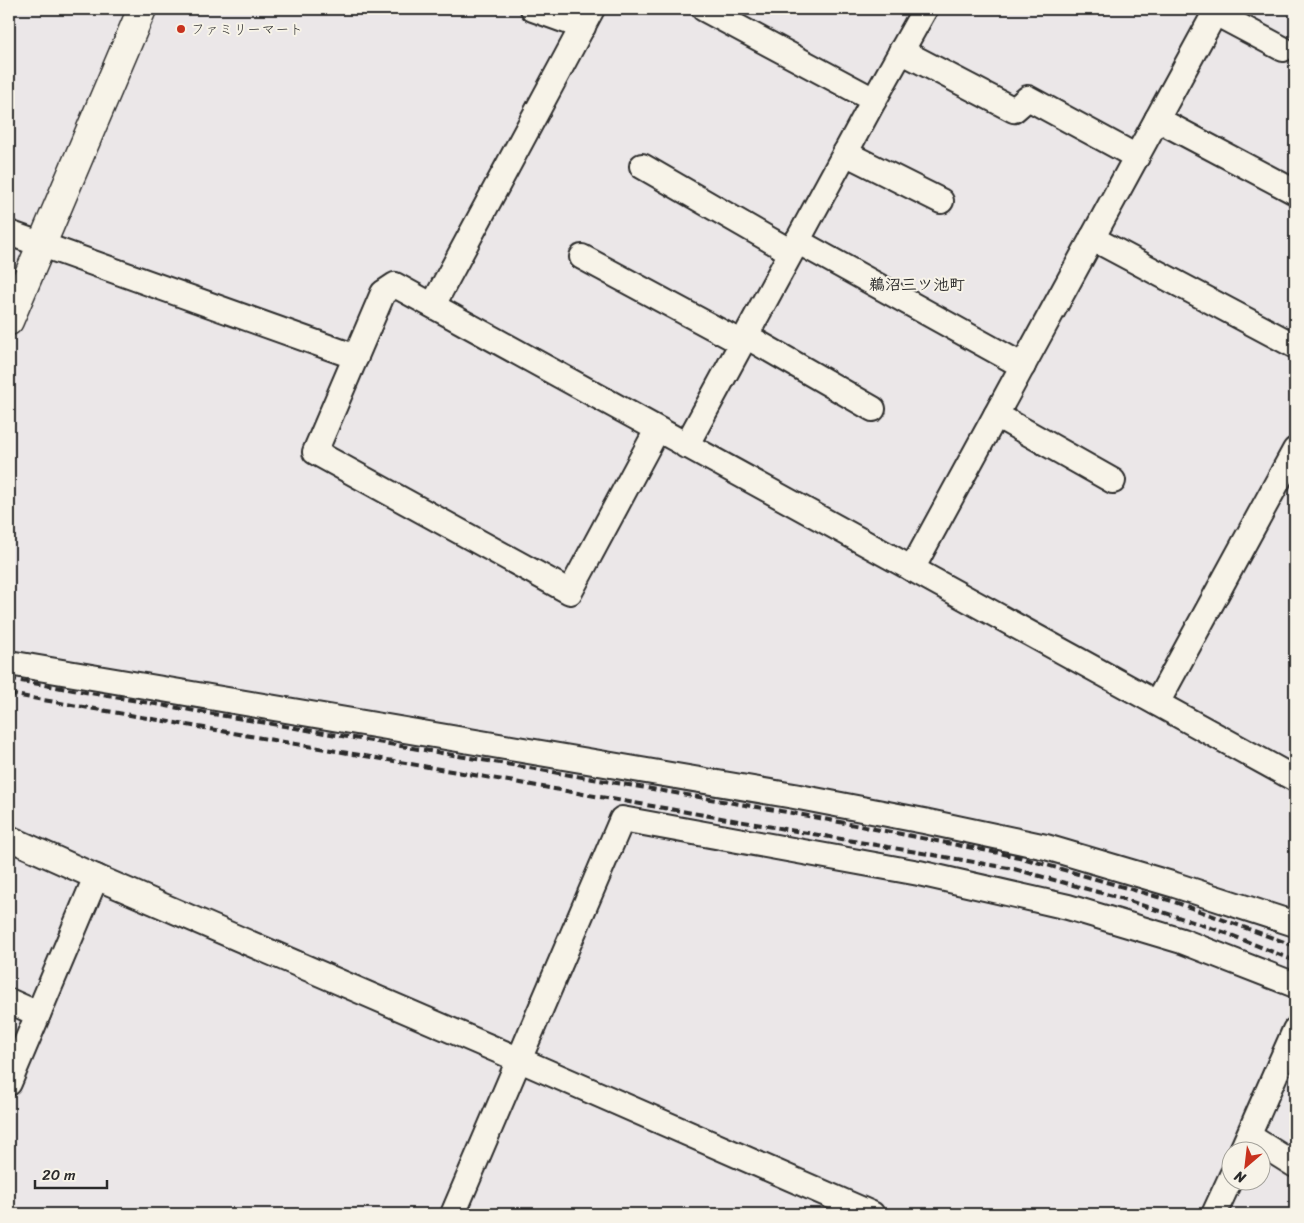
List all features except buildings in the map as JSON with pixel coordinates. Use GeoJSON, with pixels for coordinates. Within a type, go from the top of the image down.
{"type":"FeatureCollection","features":[{"type":"Feature","properties":{"kind":"street"},"geometry":{"type":"LineString","coordinates":[[9,321],[142,9]]}},
{"type":"Feature","properties":{"kind":"street"},"geometry":{"type":"LineString","coordinates":[[433,306],[588,18],[532,9]]}},
{"type":"Feature","properties":{"kind":"street"},"geometry":{"type":"LineString","coordinates":[[704,9],[874,100]]}},
{"type":"Feature","properties":{"kind":"street"},"geometry":{"type":"LineString","coordinates":[[686,446],[844,153],[925,9]]}},
{"type":"Feature","properties":{"kind":"street"},"geometry":{"type":"LineString","coordinates":[[912,569],[1216,11],[1282,49]]}},
{"type":"Feature","properties":{"kind":"street"},"geometry":{"type":"LineString","coordinates":[[901,51],[1014,110],[1028,98],[1137,157]]}},
{"type":"Feature","properties":{"kind":"street"},"geometry":{"type":"LineString","coordinates":[[1157,119],[1295,192]]}},
{"type":"Feature","properties":{"kind":"street"},"geometry":{"type":"LineString","coordinates":[[844,153],[941,202]]}},
{"type":"Feature","properties":{"kind":"street"},"geometry":{"type":"LineString","coordinates":[[642,166],[1023,366]]}},
{"type":"Feature","properties":{"kind":"street"},"geometry":{"type":"LineString","coordinates":[[9,233],[356,357]]}},
{"type":"Feature","properties":{"kind":"street"},"geometry":{"type":"LineString","coordinates":[[1092,238],[1295,346]]}},
{"type":"Feature","properties":{"kind":"street"},"geometry":{"type":"LineString","coordinates":[[582,257],[873,409]]}},
{"type":"Feature","properties":{"kind":"street"},"geometry":{"type":"LineString","coordinates":[[657,430],[570,592],[315,452],[384,293],[395,285],[1295,779]]}},
{"type":"Feature","properties":{"kind":"street"},"geometry":{"type":"LineString","coordinates":[[996,415],[1113,481]]}},
{"type":"Feature","properties":{"kind":"street"},"geometry":{"type":"LineString","coordinates":[[1157,703],[1295,450]]}},
{"type":"Feature","properties":{"kind":"street"},"geometry":{"type":"LineString","coordinates":[[9,663],[794,796],[924,821],[1046,847],[1175,885],[1295,924]]}},
{"type":"Feature","properties":{"kind":"street"},"geometry":{"type":"LineString","coordinates":[[453,1214],[622,819],[919,873],[1068,907],[1182,941],[1295,985]]}},
{"type":"Feature","properties":{"kind":"street"},"geometry":{"type":"LineString","coordinates":[[9,838],[872,1214]]}},
{"type":"Feature","properties":{"kind":"street"},"geometry":{"type":"LineString","coordinates":[[9,1083],[96,877]]}},
{"type":"Feature","properties":{"kind":"street"},"geometry":{"type":"LineString","coordinates":[[9,1001],[38,1014]]}},
{"type":"Feature","properties":{"kind":"street"},"geometry":{"type":"LineString","coordinates":[[1246,1140],[1295,1030]]}},
{"type":"Feature","properties":{"kind":"street"},"geometry":{"type":"LineString","coordinates":[[1272,1155],[1295,1165]]}},
{"type":"Feature","properties":{"kind":"street"},"geometry":{"type":"LineString","coordinates":[[1214,1214],[1225,1190]]}},
{"type":"Feature","properties":{"kind":"railway"},"geometry":{"type":"LineString","coordinates":[[9,679],[798,814],[1019,857],[1172,901],[1295,946]]}},
{"type":"Feature","properties":{"kind":"railway"},"geometry":{"type":"LineString","coordinates":[[9,694],[1014,869],[1120,898],[1226,933],[1295,961]]}},
{"type":"Feature","properties":{"kind":"place","name":"ファミリーマート"},"geometry":{"type":"Point","coordinates":[181,29]}},
{"type":"Feature","properties":{"kind":"district","name":"鵜沼三ツ池町"},"geometry":{"type":"Point","coordinates":[917,284]}}]}
